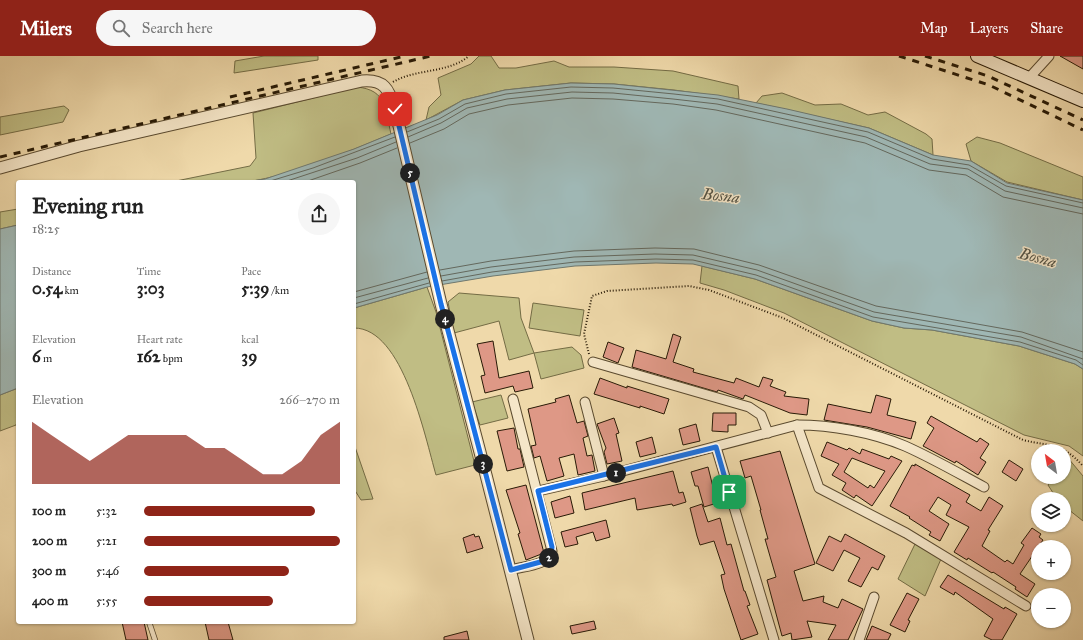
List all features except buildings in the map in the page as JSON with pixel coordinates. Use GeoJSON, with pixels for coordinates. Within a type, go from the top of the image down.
{"type":"FeatureCollection","features":[{"type":"Feature","properties":{"kind":"main road"},"geometry":{"type":"LineString","coordinates":[[977,56],[1083,101]]}},
{"type":"Feature","properties":{"kind":"street"},"geometry":{"type":"LineString","coordinates":[[1029,78],[1049,56]]}},
{"type":"Feature","properties":{"kind":"street"},"geometry":{"type":"LineString","coordinates":[[0,168],[79,146],[362,81],[374,80],[385,86],[395,109],[441,304],[528,640]]}},
{"type":"Feature","properties":{"kind":"street"},"geometry":{"type":"LineString","coordinates":[[593,362],[749,407],[761,415],[768,433]]}},
{"type":"Feature","properties":{"kind":"street"},"geometry":{"type":"LineString","coordinates":[[511,570],[544,561],[551,555],[552,547],[513,399]]}},
{"type":"Feature","properties":{"kind":"street"},"geometry":{"type":"LineString","coordinates":[[585,402],[604,476]]}},
{"type":"Feature","properties":{"kind":"street"},"geometry":{"type":"LineString","coordinates":[[538,491],[604,476],[797,425],[811,425],[859,433],[903,446],[984,487]]}},
{"type":"Feature","properties":{"kind":"street"},"geometry":{"type":"LineString","coordinates":[[797,425],[819,488],[906,533],[1026,606]]}},
{"type":"Feature","properties":{"kind":"street"},"geometry":{"type":"LineString","coordinates":[[716,447],[774,640]]}},
{"type":"Feature","properties":{"kind":"street"},"geometry":{"type":"LineString","coordinates":[[859,640],[874,597]]}},
{"type":"Feature","properties":{"kind":"lane"},"geometry":{"type":"LineString","coordinates":[[150,624],[155,640]]}},
{"type":"Feature","properties":{"kind":"path"},"geometry":{"type":"LineString","coordinates":[[385,86],[414,73],[451,66],[469,56]]}},
{"type":"Feature","properties":{"kind":"path"},"geometry":{"type":"LineString","coordinates":[[593,362],[587,349],[584,334],[592,296],[607,291],[688,286],[710,290],[783,318],[1023,440],[1060,447],[1074,456],[1083,466]]}},
{"type":"Feature","properties":{"kind":"shaded area"},"geometry":{"type":"Polygon","coordinates":[[[264,56],[318,56],[318,60],[234,73],[235,61],[264,56]]]}},
{"type":"Feature","properties":{"kind":"shaded area"},"geometry":{"type":"Polygon","coordinates":[[[479,56],[491,56],[499,68],[516,68],[554,61],[569,67],[614,67],[673,71],[738,86],[739,99],[614,84],[571,83],[505,90],[463,100],[426,120],[429,107],[441,95],[438,78],[471,64],[479,56]]]}},
{"type":"Feature","properties":{"kind":"shaded area"},"geometry":{"type":"Polygon","coordinates":[[[357,87],[374,92],[383,102],[386,109],[391,134],[320,162],[284,174],[266,178],[256,180],[181,180],[250,166],[256,158],[253,113],[357,87]]]}},
{"type":"Feature","properties":{"kind":"shaded area"},"geometry":{"type":"Polygon","coordinates":[[[782,93],[815,105],[841,104],[868,115],[885,112],[926,134],[932,139],[933,155],[869,128],[756,103],[762,96],[782,93]]]}},
{"type":"Feature","properties":{"kind":"shaded area"},"geometry":{"type":"Polygon","coordinates":[[[64,106],[69,110],[63,122],[0,135],[0,117],[64,106]]]}},
{"type":"Feature","properties":{"kind":"shaded area"},"geometry":{"type":"Polygon","coordinates":[[[977,137],[1000,143],[1083,177],[1083,200],[1007,182],[971,161],[966,144],[977,137]]]}},
{"type":"Feature","properties":{"kind":"shaded area"},"geometry":{"type":"Polygon","coordinates":[[[16,209],[16,225],[0,229],[0,212],[16,209]]]}},
{"type":"Feature","properties":{"kind":"shaded area"},"geometry":{"type":"Polygon","coordinates":[[[702,266],[755,279],[872,321],[904,328],[932,330],[1019,346],[1075,364],[1083,369],[1083,456],[1071,447],[1071,444],[1061,444],[1024,435],[784,313],[724,290],[700,283],[702,266]]]}},
{"type":"Feature","properties":{"kind":"shaded area"},"geometry":{"type":"Polygon","coordinates":[[[427,287],[436,312],[475,465],[436,475],[418,412],[399,364],[386,346],[371,333],[356,329],[356,307],[427,287]]]}},
{"type":"Feature","properties":{"kind":"shaded area"},"geometry":{"type":"Polygon","coordinates":[[[459,293],[519,298],[521,318],[534,353],[509,360],[499,321],[454,333],[448,302],[459,293]]]}},
{"type":"Feature","properties":{"kind":"shaded area"},"geometry":{"type":"Polygon","coordinates":[[[533,303],[584,310],[580,336],[529,328],[533,303]]]}},
{"type":"Feature","properties":{"kind":"shaded area"},"geometry":{"type":"Polygon","coordinates":[[[572,347],[581,355],[584,368],[541,379],[534,353],[572,347]]]}},
{"type":"Feature","properties":{"kind":"shaded area"},"geometry":{"type":"Polygon","coordinates":[[[16,389],[16,425],[0,431],[0,395],[16,389]]]}},
{"type":"Feature","properties":{"kind":"shaded area"},"geometry":{"type":"Polygon","coordinates":[[[501,395],[508,418],[480,425],[472,402],[501,395]]]}},
{"type":"Feature","properties":{"kind":"shaded area"},"geometry":{"type":"Polygon","coordinates":[[[356,450],[373,499],[361,500],[356,492],[356,450]]]}},
{"type":"Feature","properties":{"kind":"shaded area"},"geometry":{"type":"Polygon","coordinates":[[[1071,462],[1083,476],[1083,521],[1071,512],[1071,492],[1052,492],[1048,485],[1071,484],[1071,462]]]}},
{"type":"Feature","properties":{"kind":"shaded area"},"geometry":{"type":"Polygon","coordinates":[[[916,542],[941,559],[925,596],[898,579],[916,542]]]}},
{"type":"Feature","properties":{"kind":"water","name":"Bosna"},"geometry":{"type":"Polygon","coordinates":[[[571,83],[614,84],[718,95],[869,128],[933,155],[971,161],[1007,183],[1083,200],[1083,369],[1075,364],[1019,346],[932,330],[904,328],[872,321],[755,279],[693,264],[656,263],[575,266],[493,276],[427,287],[356,307],[356,180],[258,180],[354,149],[437,115],[463,100],[505,90],[571,83]]]}},
{"type":"Feature","properties":{"kind":"water"},"geometry":{"type":"Polygon","coordinates":[[[16,225],[16,389],[0,395],[0,229],[16,225]]]}},
{"type":"Feature","properties":{"kind":"railway"},"geometry":{"type":"LineString","coordinates":[[230,97],[405,56]]}},
{"type":"Feature","properties":{"kind":"railway"},"geometry":{"type":"LineString","coordinates":[[0,157],[431,56]]}},
{"type":"Feature","properties":{"kind":"railway"},"geometry":{"type":"LineString","coordinates":[[899,56],[989,85],[1083,130]]}},
{"type":"Feature","properties":{"kind":"railway"},"geometry":{"type":"LineString","coordinates":[[925,56],[988,76],[1083,120]]}},
{"type":"Feature","properties":{"kind":"route"},"geometry":{"type":"LineString","coordinates":[[395,109],[441,304],[511,570],[544,561],[551,555],[552,547],[538,491],[604,476],[716,447],[729,492]]}}]}
